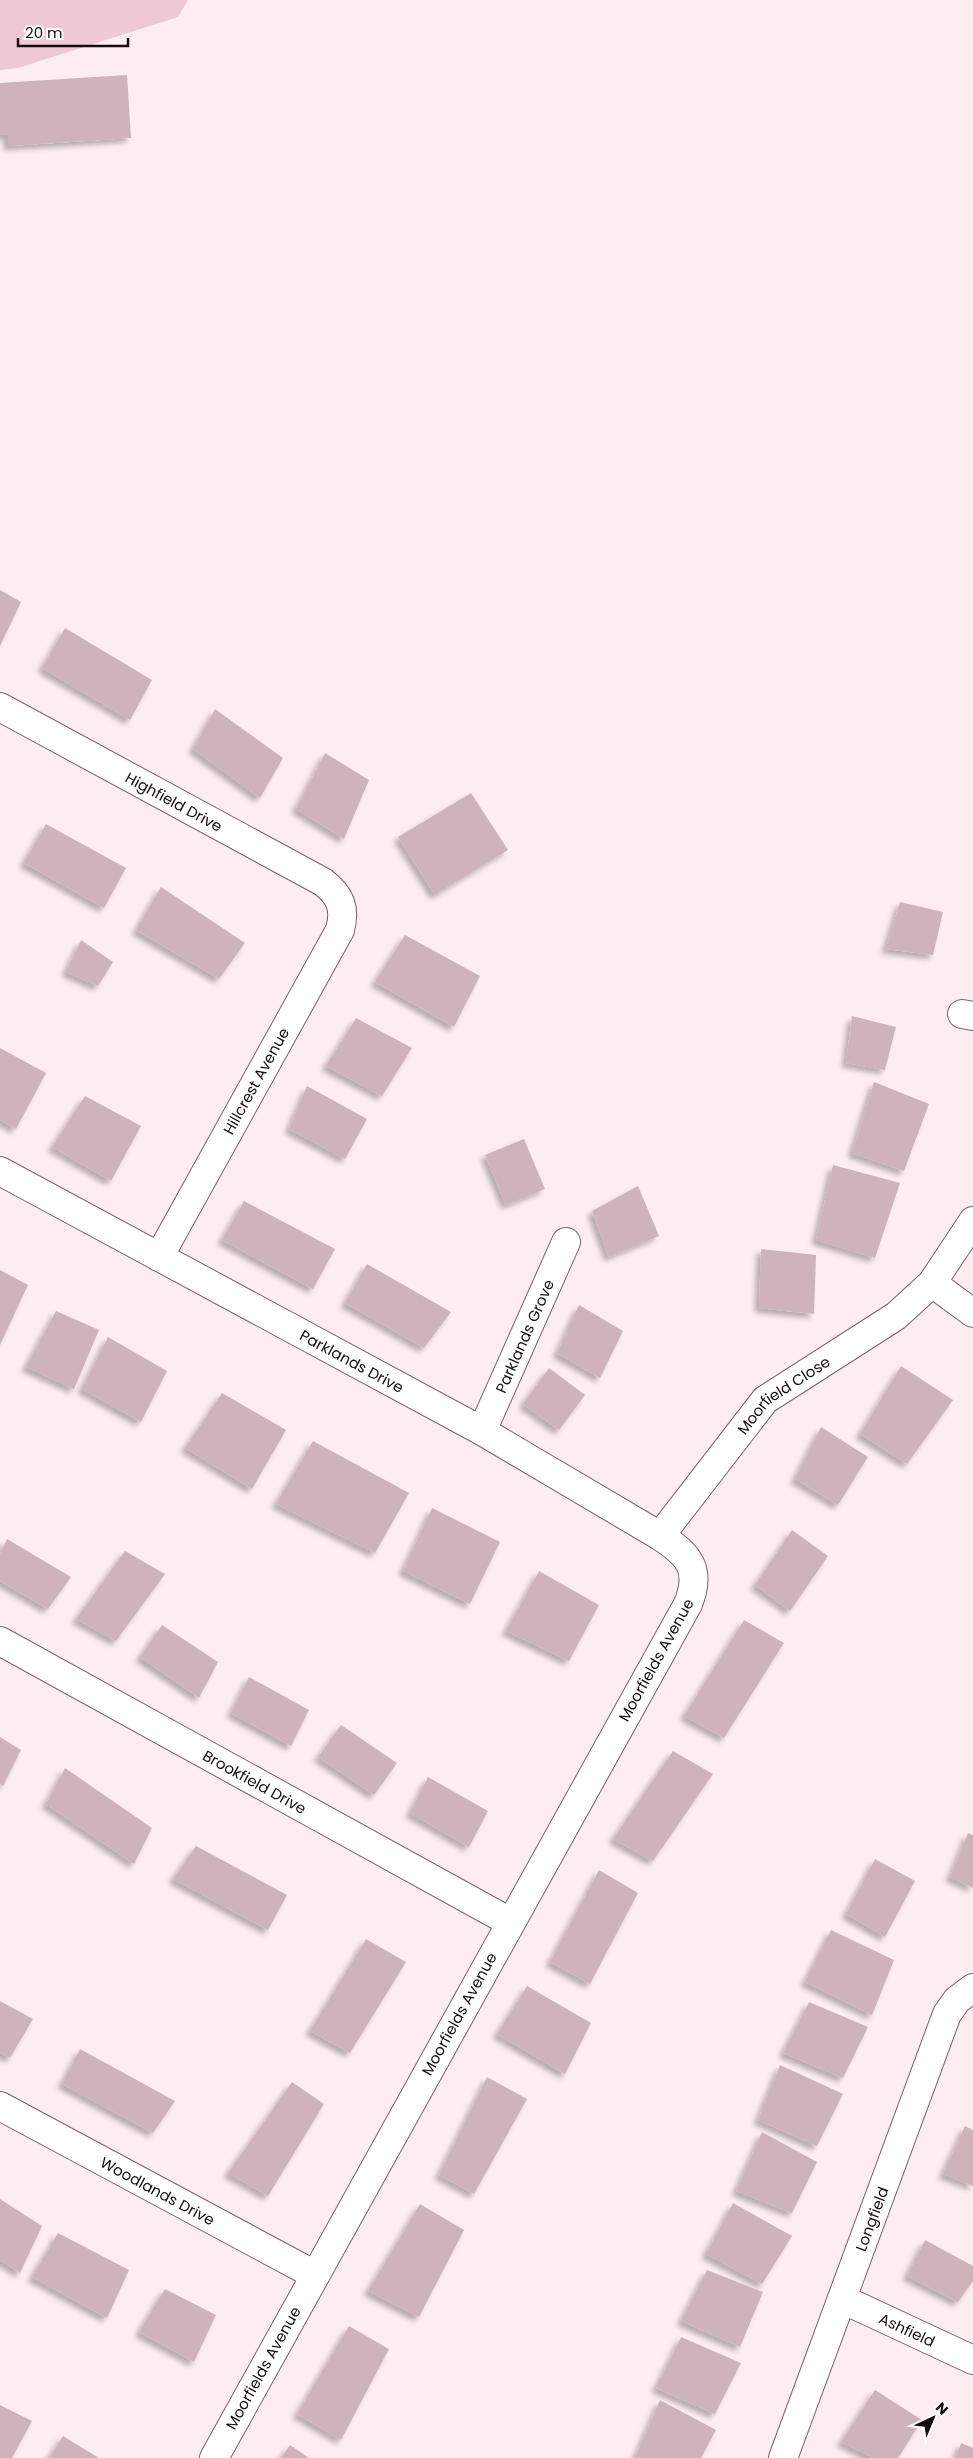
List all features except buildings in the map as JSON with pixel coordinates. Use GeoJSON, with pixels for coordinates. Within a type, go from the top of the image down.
{"type":"FeatureCollection","features":[{"type":"Feature","properties":{"kind":"street","name":"Highfield Drive"},"geometry":{"type":"LineString","coordinates":[[0,708],[323,882],[334,891],[341,903]]}},
{"type":"Feature","properties":{"kind":"street","name":"Hillcrest Avenue"},"geometry":{"type":"LineString","coordinates":[[159,1257],[340,930],[344,916],[341,903]]}},
{"type":"Feature","properties":{"kind":"street","name":"Parklands Drive"},"geometry":{"type":"LineString","coordinates":[[0,1171],[482,1432],[679,1548],[688,1558],[692,1567]]}},
{"type":"Feature","properties":{"kind":"street","name":"Moorfield Close"},"geometry":{"type":"LineString","coordinates":[[660,1536],[765,1400],[896,1316],[932,1282],[973,1221]]}},
{"type":"Feature","properties":{"kind":"street","name":"Parklands Grove"},"geometry":{"type":"LineString","coordinates":[[482,1432],[566,1242]]}},
{"type":"Feature","properties":{"kind":"street"},"geometry":{"type":"LineString","coordinates":[[932,1282],[973,1313]]}},
{"type":"Feature","properties":{"kind":"street","name":"Moorfields Avenue"},"geometry":{"type":"LineString","coordinates":[[214,2458],[688,1604],[693,1591],[692,1567]]}},
{"type":"Feature","properties":{"kind":"street","name":"Brookfield Drive"},"geometry":{"type":"LineString","coordinates":[[0,1641],[510,1922]]}},
{"type":"Feature","properties":{"kind":"street","name":"Longfield"},"geometry":{"type":"LineString","coordinates":[[783,2458],[947,2014],[957,2000],[973,1988]]}},
{"type":"Feature","properties":{"kind":"street","name":"Woodlands Drive"},"geometry":{"type":"LineString","coordinates":[[0,2106],[314,2276]]}},
{"type":"Feature","properties":{"kind":"street","name":"Ashfield"},"geometry":{"type":"LineString","coordinates":[[842,2299],[973,2360]]}},
{"type":"Feature","properties":{"kind":"shaded area"},"geometry":{"type":"Polygon","coordinates":[[[0,0],[188,0],[178,17],[18,68],[0,70],[0,0]]]}}]}
